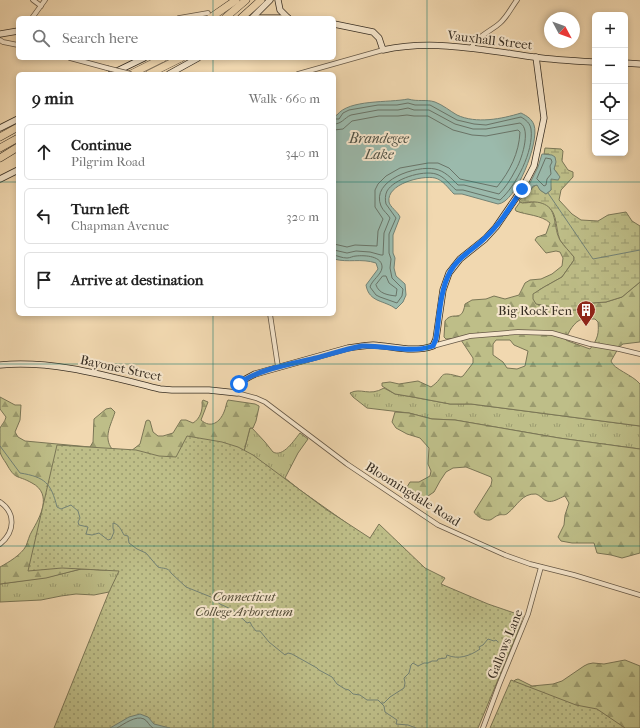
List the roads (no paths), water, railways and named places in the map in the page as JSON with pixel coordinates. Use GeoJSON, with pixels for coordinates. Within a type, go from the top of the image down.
{"type":"FeatureCollection","features":[{"type":"Feature","properties":{"kind":"highway"},"geometry":{"type":"LineString","coordinates":[[209,16],[236,0]]}},
{"type":"Feature","properties":{"kind":"highway"},"geometry":{"type":"LineString","coordinates":[[227,16],[246,0]]}},
{"type":"Feature","properties":{"kind":"highway"},"geometry":{"type":"LineString","coordinates":[[243,16],[261,0]]}},
{"type":"Feature","properties":{"kind":"highway"},"geometry":{"type":"LineString","coordinates":[[135,72],[159,60]]}},
{"type":"Feature","properties":{"kind":"highway"},"geometry":{"type":"LineString","coordinates":[[154,72],[177,60]]}},
{"type":"Feature","properties":{"kind":"highway"},"geometry":{"type":"LineString","coordinates":[[0,137],[16,128]]}},
{"type":"Feature","properties":{"kind":"highway"},"geometry":{"type":"LineString","coordinates":[[0,148],[16,139]]}},
{"type":"Feature","properties":{"kind":"highway"},"geometry":{"type":"LineString","coordinates":[[0,158],[16,148]]}},
{"type":"Feature","properties":{"kind":"street"},"geometry":{"type":"LineString","coordinates":[[33,0],[41,6]]}},
{"type":"Feature","properties":{"kind":"street"},"geometry":{"type":"LineString","coordinates":[[34,16],[45,0]]}},
{"type":"Feature","properties":{"kind":"street"},"geometry":{"type":"LineString","coordinates":[[254,16],[270,0]]}},
{"type":"Feature","properties":{"kind":"street"},"geometry":{"type":"LineString","coordinates":[[278,0],[278,5],[281,11],[286,16]]}},
{"type":"Feature","properties":{"kind":"street"},"geometry":{"type":"LineString","coordinates":[[471,48],[474,43],[506,16],[517,0]]}},
{"type":"Feature","properties":{"kind":"street"},"geometry":{"type":"LineString","coordinates":[[336,24],[373,32],[379,38],[383,50]]}},
{"type":"Feature","properties":{"kind":"street"},"geometry":{"type":"LineString","coordinates":[[0,34],[16,32]]}},
{"type":"Feature","properties":{"kind":"street"},"geometry":{"type":"LineString","coordinates":[[0,40],[3,42],[16,43]]}},
{"type":"Feature","properties":{"kind":"street","name":"Vauxhall Street"},"geometry":{"type":"LineString","coordinates":[[305,72],[383,50],[422,45],[444,45],[536,57],[592,62]]}},
{"type":"Feature","properties":{"kind":"street"},"geometry":{"type":"LineString","coordinates":[[433,346],[436,339],[443,290],[449,273],[460,258],[485,238],[496,226],[522,189],[534,166],[544,118],[536,57]]}},
{"type":"Feature","properties":{"kind":"street"},"geometry":{"type":"LineString","coordinates":[[81,60],[123,72]]}},
{"type":"Feature","properties":{"kind":"street"},"geometry":{"type":"LineString","coordinates":[[114,72],[140,60]]}},
{"type":"Feature","properties":{"kind":"street"},"geometry":{"type":"LineString","coordinates":[[173,72],[194,60]]}},
{"type":"Feature","properties":{"kind":"street"},"geometry":{"type":"LineString","coordinates":[[628,64],[640,64]]}},
{"type":"Feature","properties":{"kind":"street"},"geometry":{"type":"LineString","coordinates":[[0,128],[16,120]]}},
{"type":"Feature","properties":{"kind":"street"},"geometry":{"type":"LineString","coordinates":[[0,179],[16,171]]}},
{"type":"Feature","properties":{"kind":"street"},"geometry":{"type":"LineString","coordinates":[[270,316],[278,367]]}},
{"type":"Feature","properties":{"kind":"street"},"geometry":{"type":"LineString","coordinates":[[237,393],[239,384],[242,380],[255,374],[362,346],[415,350],[424,349],[470,336],[518,332],[552,333],[590,344],[640,354]]}},
{"type":"Feature","properties":{"kind":"street","name":"Bayonet Street"},"geometry":{"type":"LineString","coordinates":[[0,365],[31,364],[55,366],[166,390],[209,390],[237,393]]}},
{"type":"Feature","properties":{"kind":"street","name":"Bloomingdale Road"},"geometry":{"type":"LineString","coordinates":[[237,393],[256,398],[264,402],[347,464],[438,525],[505,555],[541,567],[569,573],[640,595]]}},
{"type":"Feature","properties":{"kind":"street"},"geometry":{"type":"LineString","coordinates":[[0,502],[9,510],[12,521],[9,534],[0,544]]}},
{"type":"Feature","properties":{"kind":"street","name":"Gallows Lane"},"geometry":{"type":"LineString","coordinates":[[483,728],[528,614],[541,567]]}},
{"type":"Feature","properties":{"kind":"water","name":"Brandegee Lake"},"geometry":{"type":"Polygon","coordinates":[[[408,99],[435,102],[464,118],[481,120],[497,119],[521,113],[532,121],[535,133],[530,157],[519,183],[505,201],[498,204],[462,194],[454,194],[443,182],[429,177],[406,182],[393,190],[389,202],[400,217],[393,235],[393,253],[395,258],[394,268],[396,276],[405,284],[406,295],[403,302],[396,309],[374,298],[368,291],[366,285],[378,269],[376,263],[336,259],[336,115],[350,106],[370,102],[408,99]]]}},
{"type":"Feature","properties":{"kind":"water"},"geometry":{"type":"Polygon","coordinates":[[[542,154],[552,155],[555,157],[556,162],[554,169],[560,177],[558,180],[551,179],[551,190],[546,194],[540,190],[537,185],[533,186],[531,190],[527,189],[538,167],[542,154]]]}},
{"type":"Feature","properties":{"kind":"water"},"geometry":{"type":"Polygon","coordinates":[[[140,714],[148,717],[154,724],[170,728],[110,728],[129,717],[140,714]]]}},
{"type":"Feature","properties":{"kind":"waterway"},"geometry":{"type":"LineString","coordinates":[[548,193],[593,259],[640,250]]}},
{"type":"Feature","properties":{"kind":"waterway"},"geometry":{"type":"LineString","coordinates":[[0,446],[20,473],[46,482],[52,492],[57,507],[61,509],[71,505],[78,511],[80,518],[78,522],[79,525],[88,527],[86,534],[92,535],[99,533],[108,540],[111,539],[114,532],[113,523],[117,525],[124,535],[128,536],[129,543],[146,553],[158,567],[168,570],[186,587],[211,597],[220,604],[233,610],[247,623],[250,622],[256,631],[260,631],[269,642],[285,655],[288,653],[292,654],[317,668],[332,677],[337,684],[349,690],[353,694],[360,695],[367,700],[378,700],[384,706],[385,712],[397,720],[396,724],[408,725],[416,728]]}},
{"type":"Feature","properties":{"kind":"waterway"},"geometry":{"type":"LineString","coordinates":[[382,703],[404,688],[404,678],[409,673],[413,663],[418,666],[424,663],[446,658],[447,655],[460,657],[472,654],[480,649],[479,647],[488,639],[494,641],[496,640],[498,642]]}},
{"type":"Feature","properties":{"kind":"place","name":"Big Rock Fen"},"geometry":{"type":"Point","coordinates":[586,327]}},
{"type":"Feature","properties":{"kind":"park label","name":"Connecticut College Arboretum"},"geometry":{"type":"Point","coordinates":[244,604]}}]}
